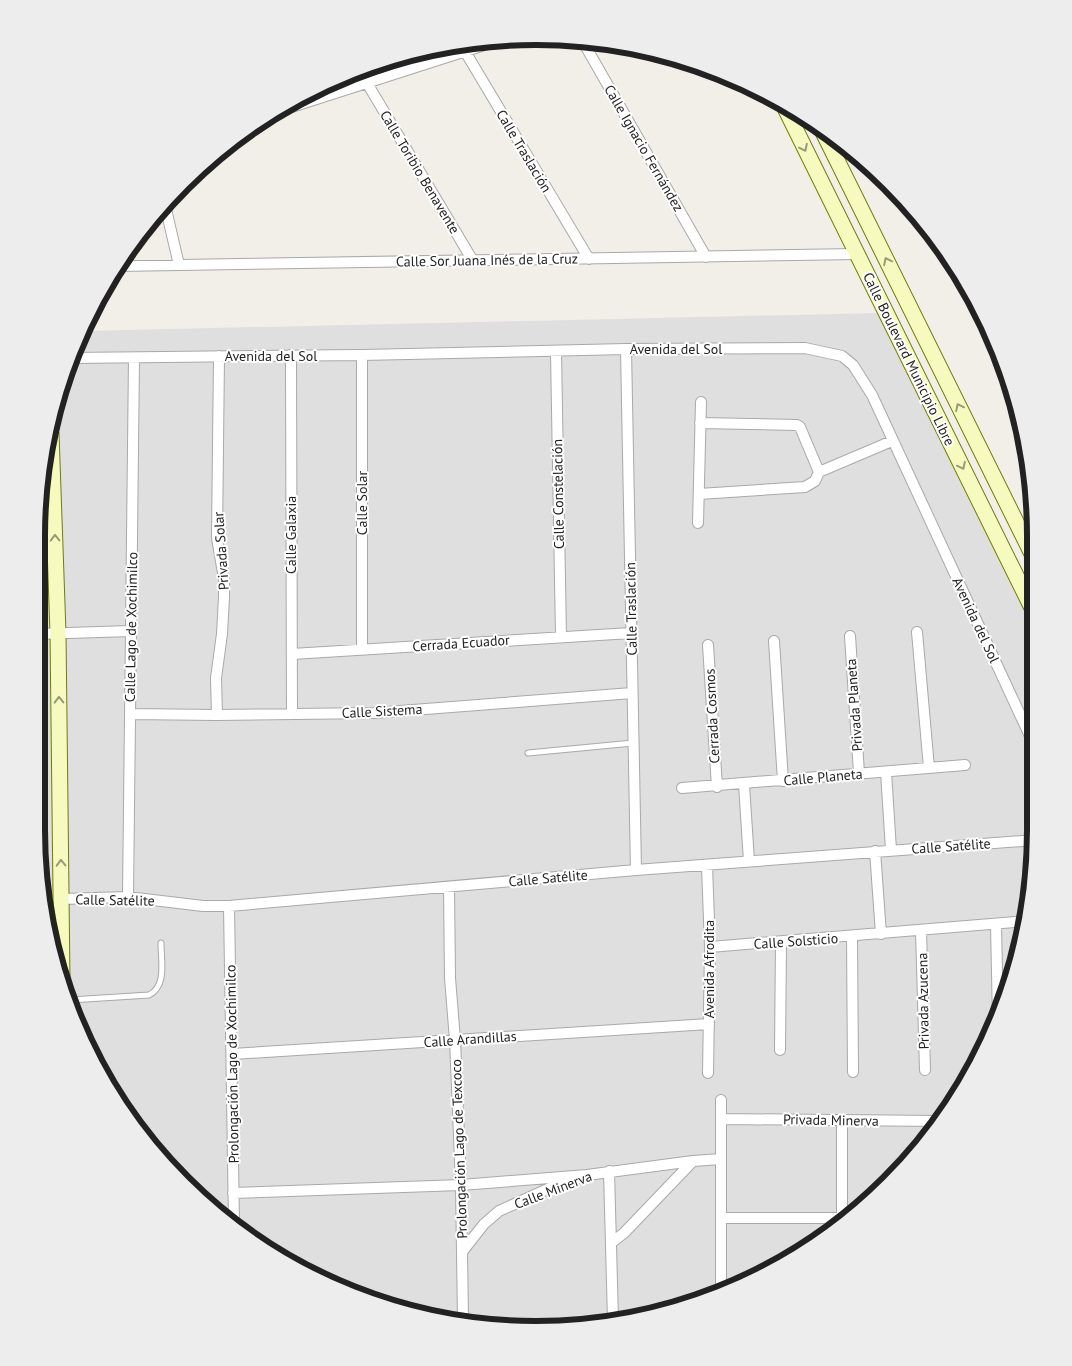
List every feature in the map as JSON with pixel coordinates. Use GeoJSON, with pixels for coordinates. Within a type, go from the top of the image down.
{"type":"FeatureCollection","features":[{"type":"Feature","properties":{"kind":"main road","name":"Calle Boulevard Municipio Libre"},"geometry":{"type":"LineString","coordinates":[[788,115],[1027,598]]}},
{"type":"Feature","properties":{"kind":"main road","name":"Calle Boulevard Municipio Libre"},"geometry":{"type":"LineString","coordinates":[[827,141],[1027,544]]}},
{"type":"Feature","properties":{"kind":"main road"},"geometry":{"type":"LineString","coordinates":[[52,454],[58,633],[62,956]]}},
{"type":"Feature","properties":{"kind":"street","name":"Calle Ignacio Fernández"},"geometry":{"type":"LineString","coordinates":[[586,48],[706,257]]}},
{"type":"Feature","properties":{"kind":"street","name":"Calle Traslación"},"geometry":{"type":"LineString","coordinates":[[464,50],[589,258]]}},
{"type":"Feature","properties":{"kind":"street"},"geometry":{"type":"LineString","coordinates":[[308,102],[367,83],[446,53]]}},
{"type":"Feature","properties":{"kind":"street","name":"Calle Toribio Benavente"},"geometry":{"type":"LineString","coordinates":[[367,83],[473,261]]}},
{"type":"Feature","properties":{"kind":"street"},"geometry":{"type":"LineString","coordinates":[[167,212],[179,265]]}},
{"type":"Feature","properties":{"kind":"street","name":"Calle Sor Juana Inés de la Cruz"},"geometry":{"type":"LineString","coordinates":[[126,266],[857,254]]}},
{"type":"Feature","properties":{"kind":"street","name":"Avenida del Sol"},"geometry":{"type":"LineString","coordinates":[[78,358],[804,348],[842,356],[853,365],[864,379],[1027,728]]}},
{"type":"Feature","properties":{"kind":"street","name":"Calle Traslación"},"geometry":{"type":"LineString","coordinates":[[626,349],[636,870]]}},
{"type":"Feature","properties":{"kind":"street","name":"Calle Constelación"},"geometry":{"type":"LineString","coordinates":[[556,352],[561,637]]}},
{"type":"Feature","properties":{"kind":"street","name":"Calle Galaxia"},"geometry":{"type":"LineString","coordinates":[[291,355],[292,714]]}},
{"type":"Feature","properties":{"kind":"street","name":"Calle Solar"},"geometry":{"type":"LineString","coordinates":[[362,355],[362,650]]}},
{"type":"Feature","properties":{"kind":"street","name":"Privada Solar"},"geometry":{"type":"LineString","coordinates":[[217,715],[216,678],[222,634],[224,597],[224,579],[217,538],[219,356]]}},
{"type":"Feature","properties":{"kind":"street","name":"Calle Lago de Xochimilco"},"geometry":{"type":"LineString","coordinates":[[128,897],[134,358]]}},
{"type":"Feature","properties":{"kind":"street"},"geometry":{"type":"LineString","coordinates":[[698,523],[701,402]]}},
{"type":"Feature","properties":{"kind":"street"},"geometry":{"type":"LineString","coordinates":[[700,423],[797,425],[800,427],[819,472]]}},
{"type":"Feature","properties":{"kind":"street"},"geometry":{"type":"LineString","coordinates":[[699,494],[805,487],[815,481],[819,472],[892,441]]}},
{"type":"Feature","properties":{"kind":"street"},"geometry":{"type":"LineString","coordinates":[[45,634],[131,631]]}},
{"type":"Feature","properties":{"kind":"street"},"geometry":{"type":"LineString","coordinates":[[917,632],[929,768]]}},
{"type":"Feature","properties":{"kind":"street","name":"Cerrada Ecuador"},"geometry":{"type":"LineString","coordinates":[[292,654],[631,633]]}},
{"type":"Feature","properties":{"kind":"street","name":"Privada Planeta"},"geometry":{"type":"LineString","coordinates":[[850,636],[859,773]]}},
{"type":"Feature","properties":{"kind":"street"},"geometry":{"type":"LineString","coordinates":[[774,641],[783,781]]}},
{"type":"Feature","properties":{"kind":"street","name":"Cerrada Cosmos"},"geometry":{"type":"LineString","coordinates":[[708,645],[716,787]]}},
{"type":"Feature","properties":{"kind":"street","name":"Calle Sistema"},"geometry":{"type":"LineString","coordinates":[[130,714],[374,713],[632,693]]}},
{"type":"Feature","properties":{"kind":"street","name":"Calle Planeta"},"geometry":{"type":"LineString","coordinates":[[682,788],[744,785],[859,773],[965,766]]}},
{"type":"Feature","properties":{"kind":"street"},"geometry":{"type":"LineString","coordinates":[[886,772],[891,850]]}},
{"type":"Feature","properties":{"kind":"street"},"geometry":{"type":"LineString","coordinates":[[744,785],[749,861]]}},
{"type":"Feature","properties":{"kind":"street","name":"Calle Satélite"},"geometry":{"type":"LineString","coordinates":[[61,899],[128,897],[203,906],[230,906],[636,870],[1027,841]]}},
{"type":"Feature","properties":{"kind":"street"},"geometry":{"type":"LineString","coordinates":[[875,851],[881,934]]}},
{"type":"Feature","properties":{"kind":"street","name":"Avenida Afrodita"},"geometry":{"type":"LineString","coordinates":[[707,866],[710,947],[708,1073]]}},
{"type":"Feature","properties":{"kind":"street","name":"Prolongación Lago de Texcoco"},"geometry":{"type":"LineString","coordinates":[[449,887],[450,978],[455,1040],[461,1185],[463,1316]]}},
{"type":"Feature","properties":{"kind":"street","name":"Prolongación Lago de Xochimilco"},"geometry":{"type":"LineString","coordinates":[[230,906],[234,1217]]}},
{"type":"Feature","properties":{"kind":"street","name":"Calle Solsticio"},"geometry":{"type":"LineString","coordinates":[[710,947],[922,932],[1019,922]]}},
{"type":"Feature","properties":{"kind":"street"},"geometry":{"type":"LineString","coordinates":[[996,925],[998,997]]}},
{"type":"Feature","properties":{"kind":"street","name":"Privada Azucena"},"geometry":{"type":"LineString","coordinates":[[922,932],[925,1070]]}},
{"type":"Feature","properties":{"kind":"street"},"geometry":{"type":"LineString","coordinates":[[852,937],[853,1072]]}},
{"type":"Feature","properties":{"kind":"street"},"geometry":{"type":"LineString","coordinates":[[780,1050],[782,942]]}},
{"type":"Feature","properties":{"kind":"street","name":"Calle Arandillas"},"geometry":{"type":"LineString","coordinates":[[232,1054],[709,1024]]}},
{"type":"Feature","properties":{"kind":"street"},"geometry":{"type":"LineString","coordinates":[[722,1100],[722,1285]]}},
{"type":"Feature","properties":{"kind":"street","name":"Privada Minerva"},"geometry":{"type":"LineString","coordinates":[[722,1119],[932,1121]]}},
{"type":"Feature","properties":{"kind":"street"},"geometry":{"type":"LineString","coordinates":[[842,1120],[845,1212]]}},
{"type":"Feature","properties":{"kind":"street","name":"Calle Minerva"},"geometry":{"type":"LineString","coordinates":[[462,1252],[484,1224],[499,1211],[550,1188],[587,1175],[609,1171],[722,1159]]}},
{"type":"Feature","properties":{"kind":"street"},"geometry":{"type":"LineString","coordinates":[[611,1243],[624,1233],[693,1161]]}},
{"type":"Feature","properties":{"kind":"street"},"geometry":{"type":"LineString","coordinates":[[609,1171],[613,1315]]}},
{"type":"Feature","properties":{"kind":"street"},"geometry":{"type":"LineString","coordinates":[[233,1193],[461,1185],[587,1175]]}},
{"type":"Feature","properties":{"kind":"street"},"geometry":{"type":"LineString","coordinates":[[722,1218],[837,1218]]}},
{"type":"Feature","properties":{"kind":"lane"},"geometry":{"type":"LineString","coordinates":[[528,753],[633,743]]}},
{"type":"Feature","properties":{"kind":"lane"},"geometry":{"type":"LineString","coordinates":[[75,1000],[148,995],[157,991],[161,985],[160,943]]}},
{"type":"Feature","properties":{"kind":"shaded area"},"geometry":{"type":"Polygon","coordinates":[[[879,313],[1027,615],[1027,830],[1023,894],[1018,926],[1001,988],[990,1018],[961,1076],[926,1129],[905,1154],[860,1199],[835,1220],[781,1255],[724,1284],[694,1295],[632,1312],[600,1317],[536,1321],[504,1320],[440,1312],[409,1304],[348,1284],[319,1270],[290,1255],[237,1220],[212,1199],[167,1154],[146,1129],[111,1076],[82,1018],[71,988],[54,926],[46,862],[46,504],[54,440],[71,378],[90,331],[879,313]]]}}]}
